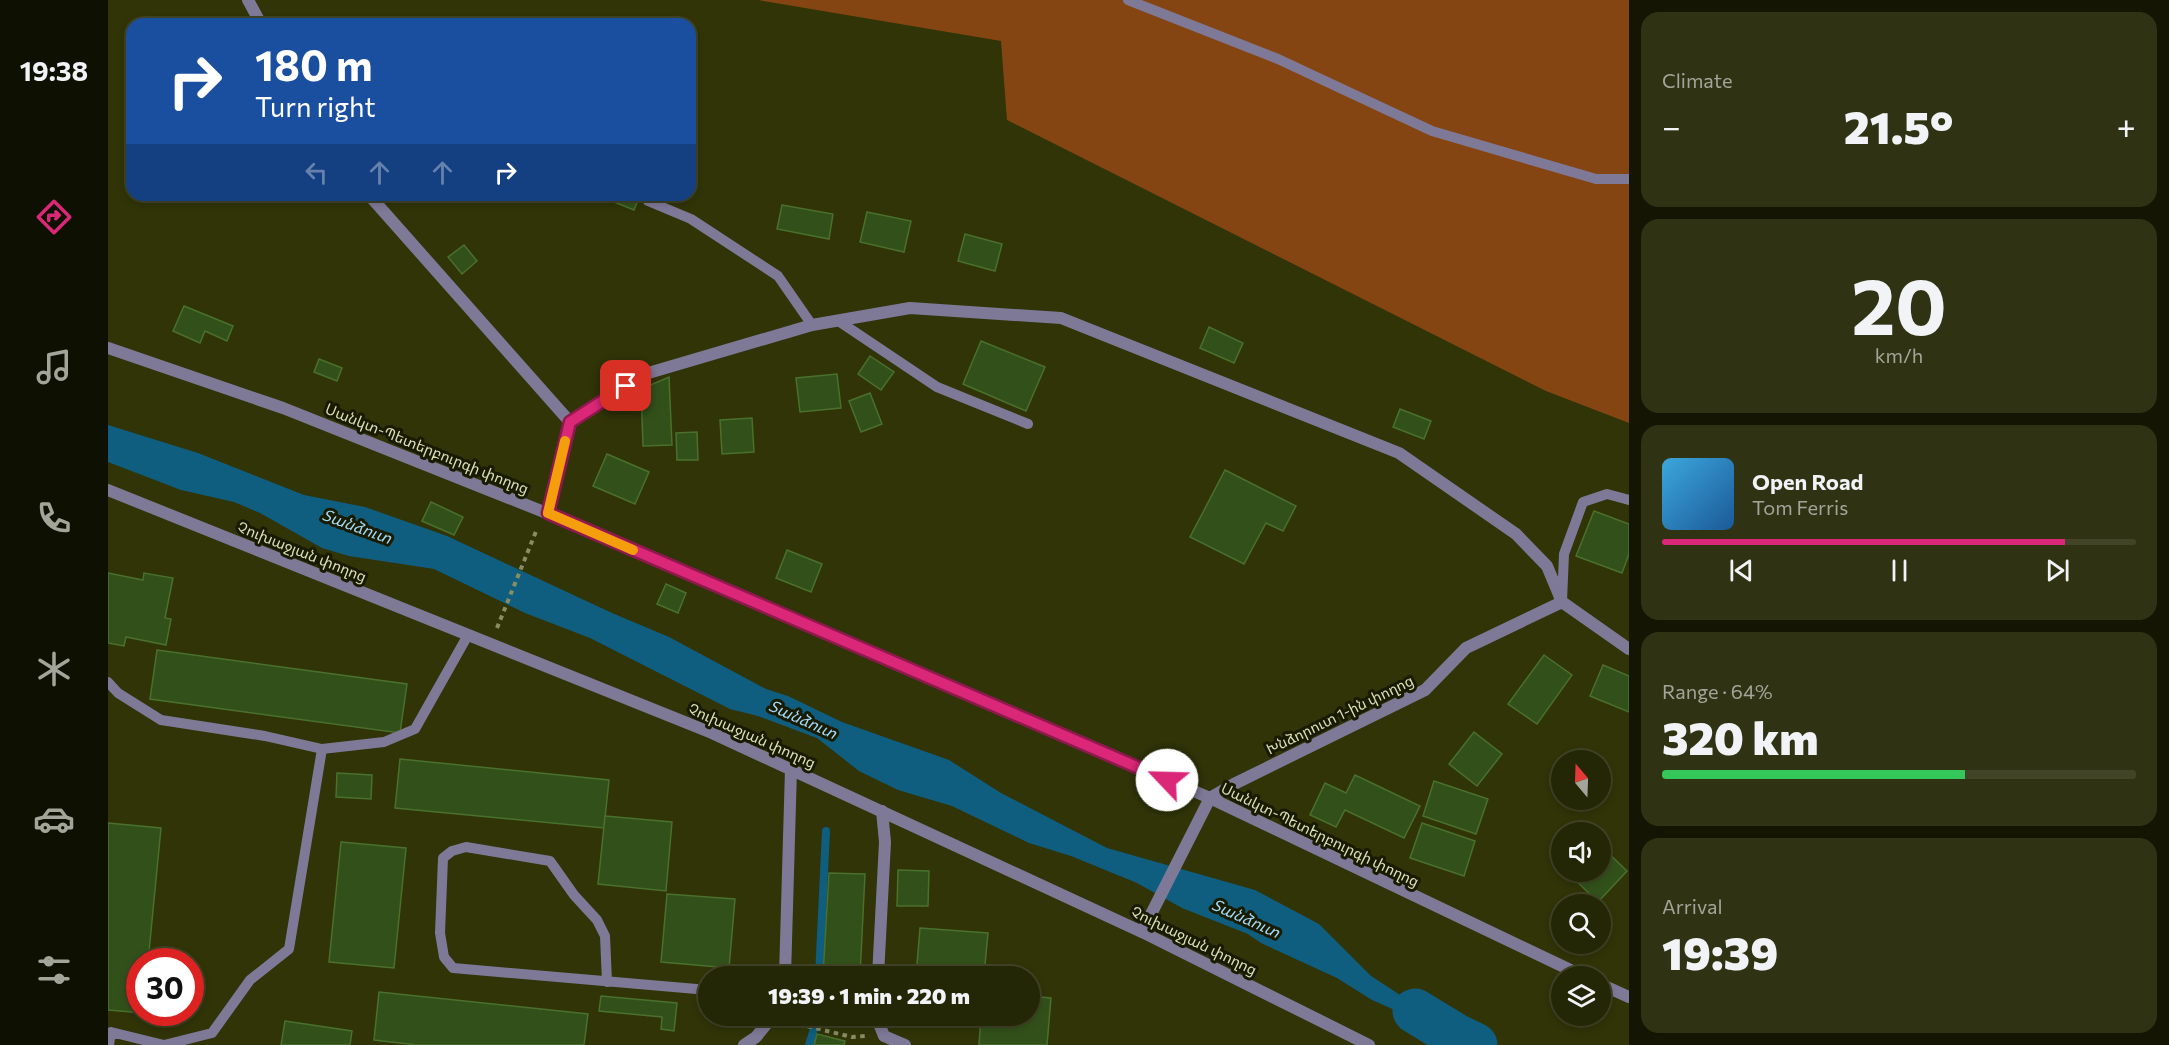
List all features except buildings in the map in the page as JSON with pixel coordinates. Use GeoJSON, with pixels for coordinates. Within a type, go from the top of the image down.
{"type":"FeatureCollection","features":[{"type":"Feature","properties":{"kind":"street"},"geometry":{"type":"LineString","coordinates":[[248,0],[258,18]]}},
{"type":"Feature","properties":{"kind":"street"},"geometry":{"type":"LineString","coordinates":[[374,201],[570,422]]}},
{"type":"Feature","properties":{"kind":"street"},"geometry":{"type":"LineString","coordinates":[[546,513],[570,422],[645,374],[812,325],[910,309],[1060,318],[1399,453],[1516,534],[1547,566],[1562,602],[1629,649]]}},
{"type":"Feature","properties":{"kind":"street","name":"Սանկտ-Պետերբուրգի փողոց"},"geometry":{"type":"LineString","coordinates":[[108,348],[283,408],[546,513],[1210,798],[1562,966]]}},
{"type":"Feature","properties":{"kind":"street","name":"Չուխաջյան փողոց"},"geometry":{"type":"LineString","coordinates":[[108,490],[712,733],[1142,932],[1356,1042],[1369,1045]]}},
{"type":"Feature","properties":{"kind":"street","name":"Խնձորուտ 1-ին փողոց"},"geometry":{"type":"LineString","coordinates":[[1210,798],[1425,690],[1466,648],[1562,602]]}},
{"type":"Feature","properties":{"kind":"street"},"geometry":{"type":"LineString","coordinates":[[785,966],[791,770]]}},
{"type":"Feature","properties":{"kind":"street"},"geometry":{"type":"LineString","coordinates":[[1142,932],[1210,798]]}},
{"type":"Feature","properties":{"kind":"street"},"geometry":{"type":"LineString","coordinates":[[879,966],[885,842],[882,812]]}},
{"type":"Feature","properties":{"kind":"street"},"geometry":{"type":"LineString","coordinates":[[1611,989],[1629,997]]}},
{"type":"Feature","properties":{"kind":"street"},"geometry":{"type":"LineString","coordinates":[[744,1045],[756,1037],[765,1026]]}},
{"type":"Feature","properties":{"kind":"street"},"geometry":{"type":"LineString","coordinates":[[878,1026],[880,1041],[905,1045]]}},
{"type":"Feature","properties":{"kind":"lane"},"geometry":{"type":"LineString","coordinates":[[1128,0],[1278,59],[1432,131],[1509,151],[1596,179],[1629,179]]}},
{"type":"Feature","properties":{"kind":"lane"},"geometry":{"type":"LineString","coordinates":[[648,201],[691,219],[777,276],[812,325]]}},
{"type":"Feature","properties":{"kind":"lane"},"geometry":{"type":"LineString","coordinates":[[837,320],[937,387],[1028,424]]}},
{"type":"Feature","properties":{"kind":"lane"},"geometry":{"type":"LineString","coordinates":[[1562,602],[1564,554],[1582,502],[1607,494],[1629,500]]}},
{"type":"Feature","properties":{"kind":"lane"},"geometry":{"type":"LineString","coordinates":[[108,682],[118,693],[161,720],[265,736],[322,749],[384,742],[415,729],[468,635]]}},
{"type":"Feature","properties":{"kind":"lane"},"geometry":{"type":"LineString","coordinates":[[109,1045],[110,1031],[164,1045],[212,1033],[250,980],[289,949],[322,749]]}},
{"type":"Feature","properties":{"kind":"lane"},"geometry":{"type":"LineString","coordinates":[[607,982],[605,936],[597,920],[574,895],[550,861],[466,847],[452,851],[443,858],[440,933],[444,957],[453,968],[607,982],[698,989]]}},
{"type":"Feature","properties":{"kind":"path"},"geometry":{"type":"LineString","coordinates":[[505,609],[546,513]]}},
{"type":"Feature","properties":{"kind":"path"},"geometry":{"type":"LineString","coordinates":[[803,1026],[880,1041]]}},
{"type":"Feature","properties":{"kind":"shaded area"},"geometry":{"type":"Polygon","coordinates":[[[758,0],[1629,0],[1629,423],[1546,391],[1007,120],[1001,41],[758,0]]]}},
{"type":"Feature","properties":{"kind":"water"},"geometry":{"type":"Polygon","coordinates":[[[108,425],[198,453],[304,495],[365,507],[447,536],[669,637],[766,689],[788,696],[842,722],[949,760],[1001,793],[1107,848],[1255,890],[1319,924],[1371,976],[1448,1026],[1469,1035],[1470,1043],[1456,1045],[1424,1023],[1372,1000],[1337,978],[1261,943],[1248,934],[1182,908],[1137,883],[1071,856],[1029,843],[952,806],[898,790],[859,771],[817,738],[758,716],[730,709],[590,638],[525,613],[434,569],[349,556],[322,548],[260,513],[234,502],[181,490],[108,462],[108,425]]]}},
{"type":"Feature","properties":{"kind":"waterway"},"geometry":{"type":"LineString","coordinates":[[819,966],[826,831]]}},
{"type":"Feature","properties":{"kind":"waterway","name":"Տանձուտ"},"geometry":{"type":"LineString","coordinates":[[1415,1011],[1475,1045]]}},
{"type":"Feature","properties":{"kind":"waterway"},"geometry":{"type":"LineString","coordinates":[[809,1045],[815,1026]]}},
{"type":"Feature","properties":{"kind":"slow traffic"},"geometry":{"type":"LineString","coordinates":[[565,441],[548,513],[633,550]]}},
{"type":"Feature","properties":{"kind":"route"},"geometry":{"type":"LineString","coordinates":[[626,386],[570,422],[548,513],[1167,780]]}}]}
